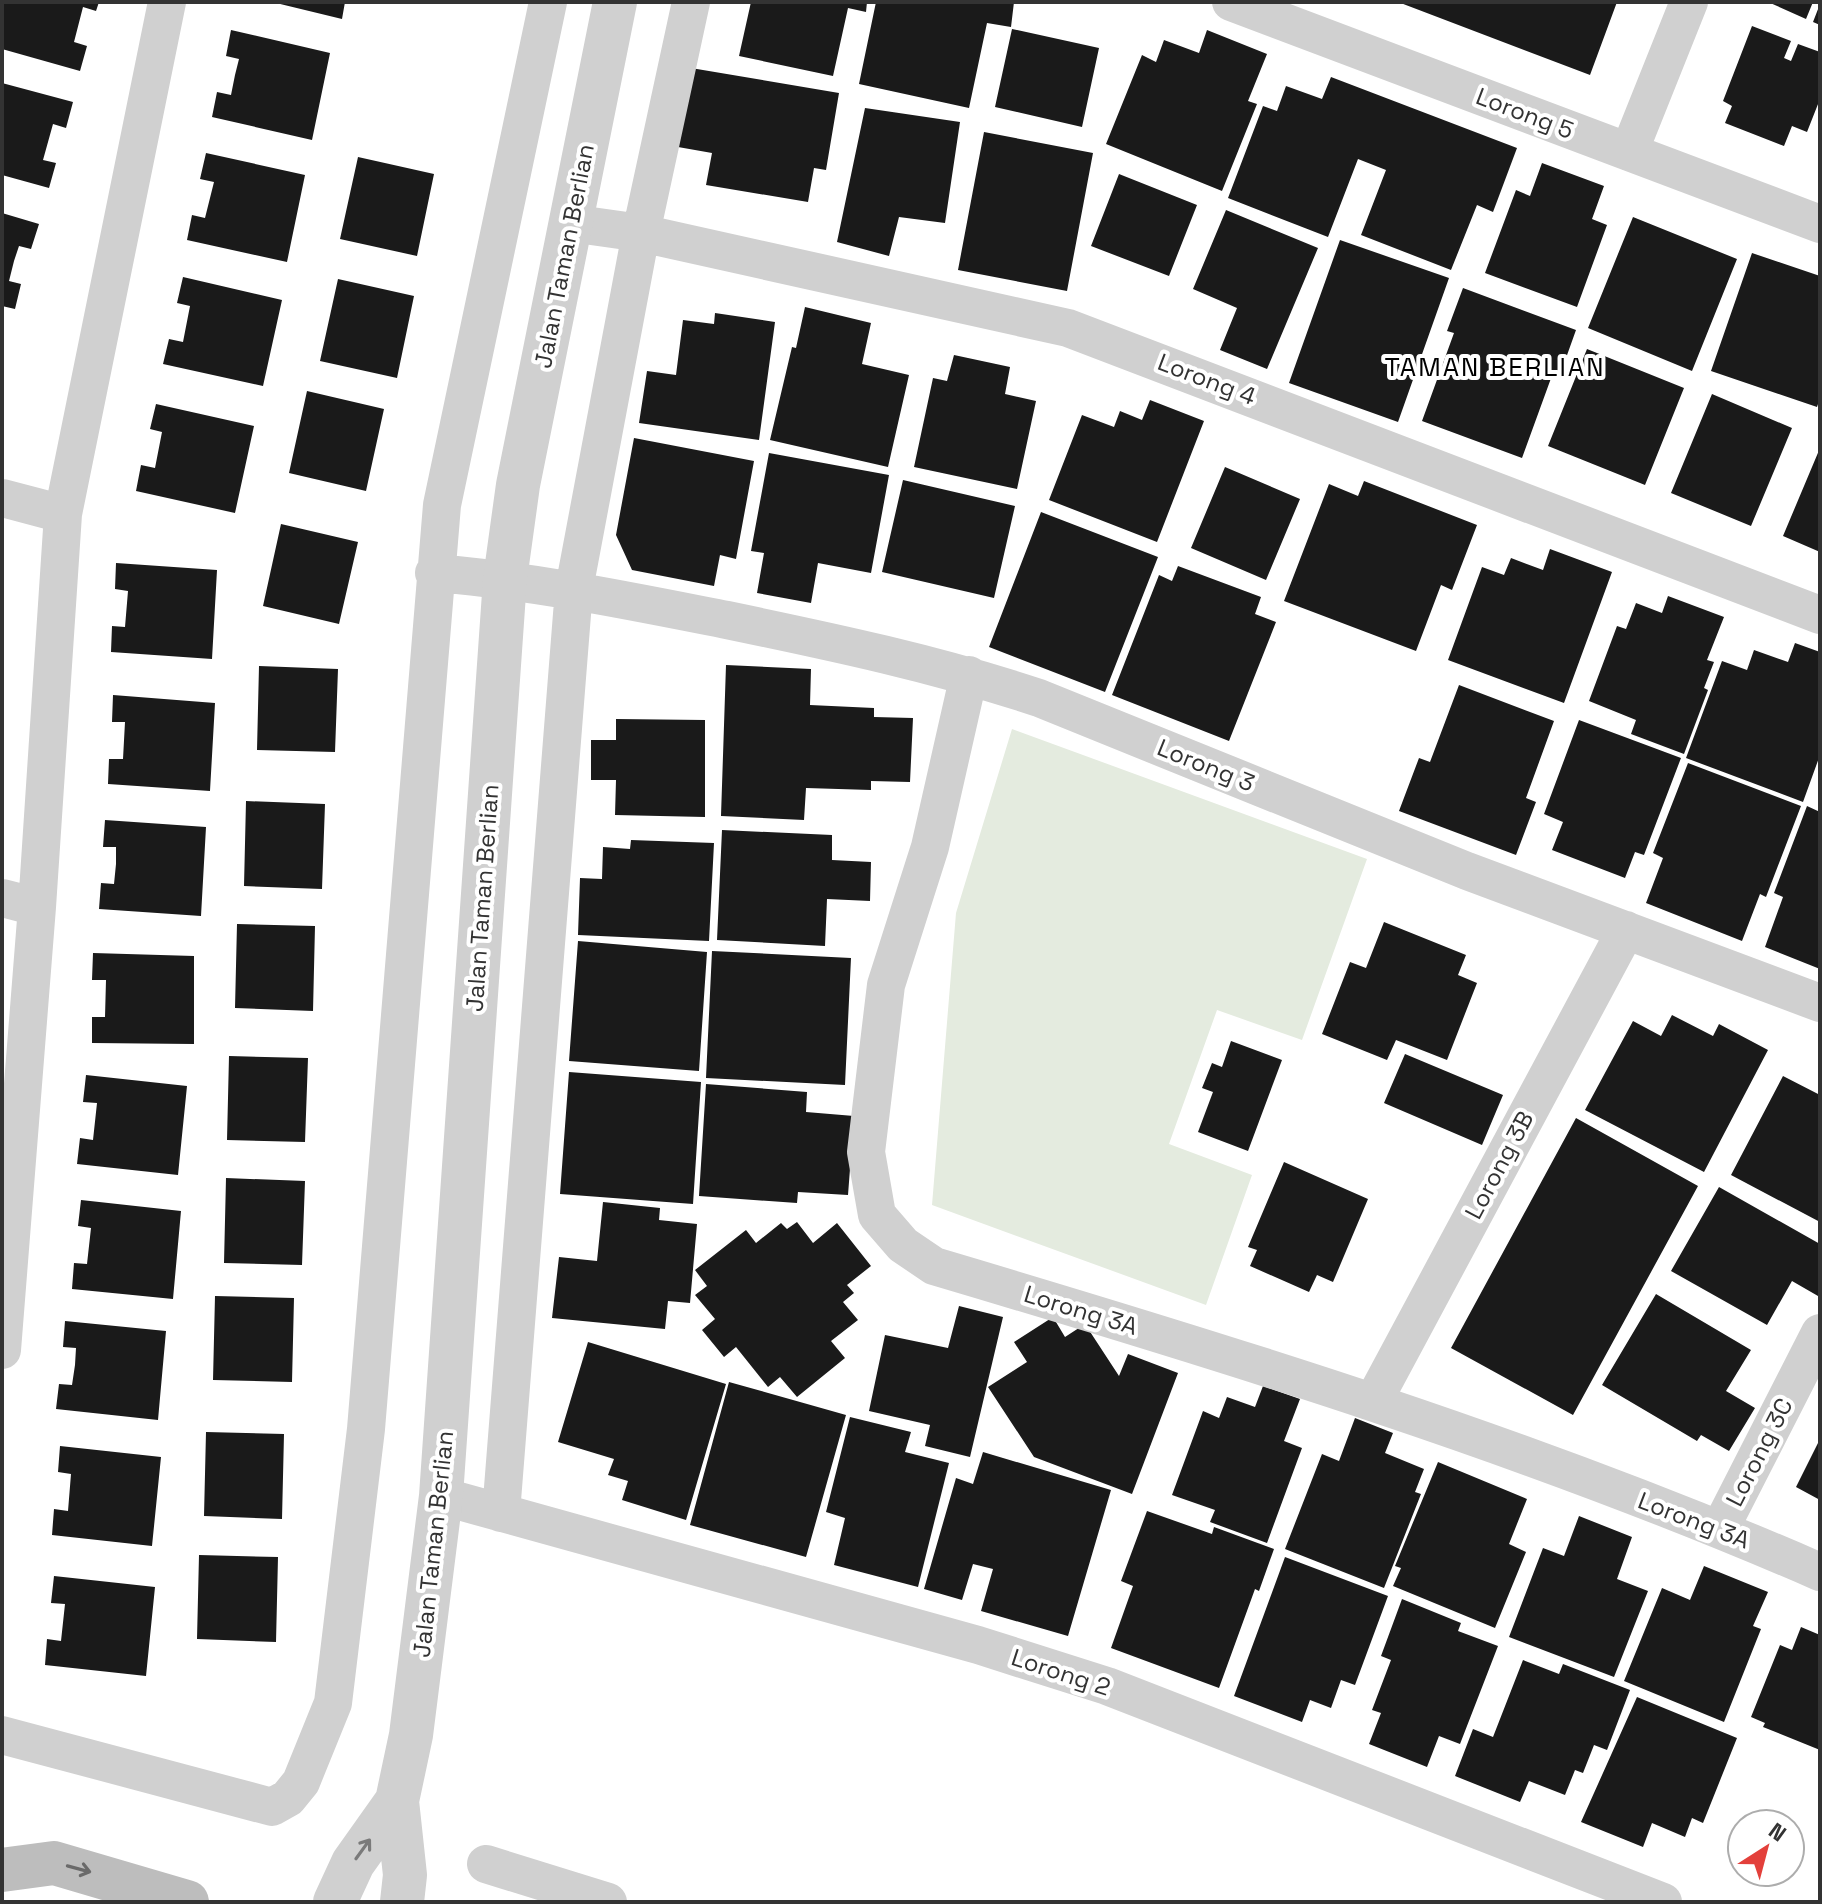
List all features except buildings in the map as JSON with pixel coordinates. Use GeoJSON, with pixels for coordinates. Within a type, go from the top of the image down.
{"type":"FeatureCollection","features":[{"type":"Feature","properties":{"kind":"main road"},"geometry":{"type":"LineString","coordinates":[[2,1870],[54,1863],[187,1902]]}},
{"type":"Feature","properties":{"kind":"main road"},"geometry":{"type":"LineString","coordinates":[[2,1882],[30,1902]]}},
{"type":"Feature","properties":{"kind":"street"},"geometry":{"type":"LineString","coordinates":[[2,1350],[20,902],[63,514],[167,2]]}},
{"type":"Feature","properties":{"kind":"street"},"geometry":{"type":"LineString","coordinates":[[2,1735],[272,1807],[288,1798],[301,1782],[333,1703],[366,1429],[442,505],[548,2]]}},
{"type":"Feature","properties":{"kind":"street","name":"Jalan Taman Berlian"},"geometry":{"type":"LineString","coordinates":[[397,1801],[411,1735],[441,1496],[505,579],[518,485],[615,2]]}},
{"type":"Feature","properties":{"kind":"street"},"geometry":{"type":"LineString","coordinates":[[501,1513],[574,589],[641,233],[691,2]]}},
{"type":"Feature","properties":{"kind":"street","name":"Lorong 5"},"geometry":{"type":"LineString","coordinates":[[1231,2],[1820,224]]}},
{"type":"Feature","properties":{"kind":"street"},"geometry":{"type":"LineString","coordinates":[[1629,152],[1689,2]]}},
{"type":"Feature","properties":{"kind":"street","name":"Lorong 4"},"geometry":{"type":"LineString","coordinates":[[570,223],[641,233],[1068,328],[1820,615]]}},
{"type":"Feature","properties":{"kind":"street"},"geometry":{"type":"LineString","coordinates":[[2,498],[63,514]]}},
{"type":"Feature","properties":{"kind":"street","name":"Lorong 3"},"geometry":{"type":"LineString","coordinates":[[434,573],[574,589],[902,656],[969,675],[1039,698],[1467,871],[1820,1003]]}},
{"type":"Feature","properties":{"kind":"street","name":"Lorong 3A"},"geometry":{"type":"LineString","coordinates":[[969,675],[930,847],[886,985],[866,1152],[877,1215],[903,1245],[934,1266],[1374,1400],[1720,1529],[1820,1572]]}},
{"type":"Feature","properties":{"kind":"street","name":"Lorong 3B"},"geometry":{"type":"LineString","coordinates":[[1374,1400],[1626,930]]}},
{"type":"Feature","properties":{"kind":"street","name":"Lorong 3C"},"geometry":{"type":"LineString","coordinates":[[1720,1529],[1820,1333]]}},
{"type":"Feature","properties":{"kind":"street","name":"Lorong 2"},"geometry":{"type":"LineString","coordinates":[[441,1496],[978,1645],[1107,1686],[1663,1902]]}},
{"type":"Feature","properties":{"kind":"street"},"geometry":{"type":"LineString","coordinates":[[335,1902],[353,1863],[397,1801]]}},
{"type":"Feature","properties":{"kind":"street"},"geometry":{"type":"LineString","coordinates":[[397,1801],[405,1875],[402,1902]]}},
{"type":"Feature","properties":{"kind":"street"},"geometry":{"type":"LineString","coordinates":[[486,1864],[608,1902]]}},
{"type":"Feature","properties":{"kind":"shaded area"},"geometry":{"type":"Polygon","coordinates":[[[1012,729],[1367,859],[1302,1040],[1217,1010],[1169,1144],[1252,1175],[1206,1305],[932,1205],[956,913],[1012,729]]]}},
{"type":"Feature","properties":{"kind":"district","name":"TAMAN BERLIAN"},"geometry":{"type":"Point","coordinates":[1495,367]}}]}
